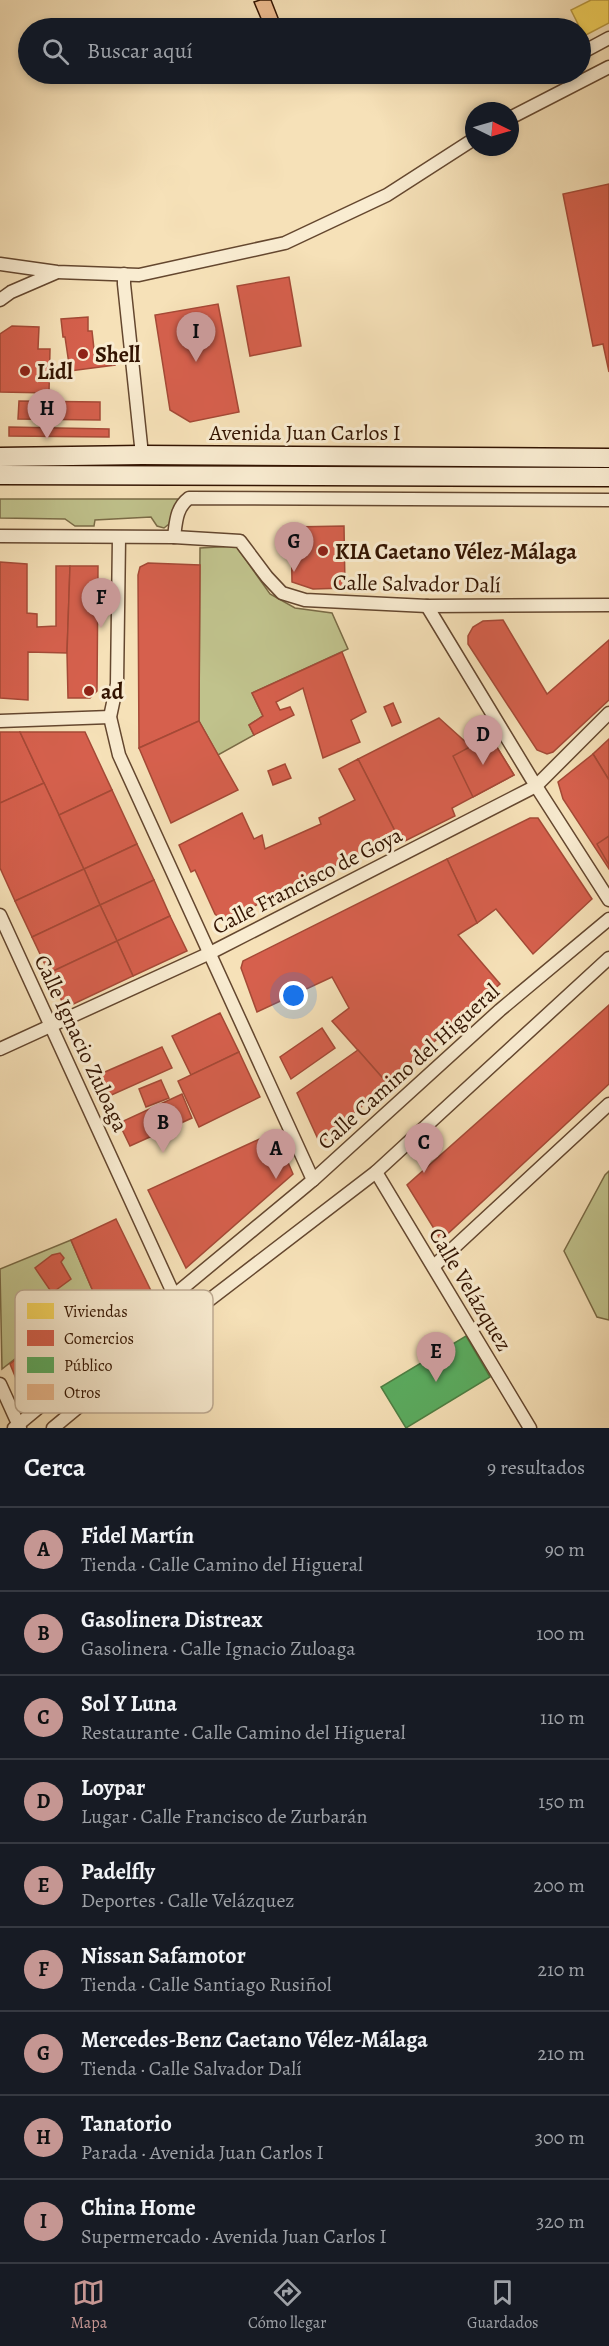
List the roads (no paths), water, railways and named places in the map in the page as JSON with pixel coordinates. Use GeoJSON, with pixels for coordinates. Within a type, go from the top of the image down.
{"type":"FeatureCollection","features":[{"type":"Feature","properties":{"kind":"street"},"geometry":{"type":"LineString","coordinates":[[591,48],[609,38]]}},
{"type":"Feature","properties":{"kind":"street"},"geometry":{"type":"LineString","coordinates":[[591,76],[609,67]]}},
{"type":"Feature","properties":{"kind":"street"},"geometry":{"type":"LineString","coordinates":[[519,113],[576,84]]}},
{"type":"Feature","properties":{"kind":"street"},"geometry":{"type":"LineString","coordinates":[[0,264],[57,272],[139,275],[285,243],[387,195],[465,145]]}},
{"type":"Feature","properties":{"kind":"street"},"geometry":{"type":"LineString","coordinates":[[0,300],[11,292],[57,272]]}},
{"type":"Feature","properties":{"kind":"street"},"geometry":{"type":"LineString","coordinates":[[124,274],[142,455]]}},
{"type":"Feature","properties":{"kind":"street","name":"Avenida Juan Carlos I"},"geometry":{"type":"LineString","coordinates":[[0,457],[142,455],[609,458]]}},
{"type":"Feature","properties":{"kind":"street","name":"Avenida Juan Carlos I"},"geometry":{"type":"LineString","coordinates":[[0,475],[609,477]]}},
{"type":"Feature","properties":{"kind":"street"},"geometry":{"type":"LineString","coordinates":[[174,537],[177,514],[189,498],[609,500]]}},
{"type":"Feature","properties":{"kind":"street","name":"Calle Salvador Dalí"},"geometry":{"type":"LineString","coordinates":[[0,536],[174,537],[240,541],[267,577],[282,593],[292,598],[350,604],[427,606],[609,605]]}},
{"type":"Feature","properties":{"kind":"street"},"geometry":{"type":"LineString","coordinates":[[119,538],[117,684],[110,717],[119,755],[313,1180]]}},
{"type":"Feature","properties":{"kind":"street"},"geometry":{"type":"LineString","coordinates":[[427,606],[536,786],[609,900]]}},
{"type":"Feature","properties":{"kind":"street","name":"Calle Francisco de Goya"},"geometry":{"type":"LineString","coordinates":[[0,1049],[210,953],[536,786],[609,712]]}},
{"type":"Feature","properties":{"kind":"street"},"geometry":{"type":"LineString","coordinates":[[0,721],[110,717]]}},
{"type":"Feature","properties":{"kind":"street","name":"Calle Ignacio Zuloaga"},"geometry":{"type":"LineString","coordinates":[[0,915],[172,1290]]}},
{"type":"Feature","properties":{"kind":"street","name":"Calle Camino del Higueral"},"geometry":{"type":"LineString","coordinates":[[180,1290],[313,1180],[500,1010],[609,919]]}},
{"type":"Feature","properties":{"kind":"street"},"geometry":{"type":"LineString","coordinates":[[213,1297],[376,1172],[608,961]]}},
{"type":"Feature","properties":{"kind":"street"},"geometry":{"type":"LineString","coordinates":[[434,1266],[609,1104]]}},
{"type":"Feature","properties":{"kind":"street","name":"Calle Velázquez"},"geometry":{"type":"LineString","coordinates":[[376,1172],[530,1428]]}},
{"type":"Feature","properties":{"kind":"street"},"geometry":{"type":"LineString","coordinates":[[0,1384],[18,1427]]}},
{"type":"Feature","properties":{"kind":"street","name":"Calle Camino del Higueral"},"geometry":{"type":"LineString","coordinates":[[18,1427],[35,1413]]}},
{"type":"Feature","properties":{"kind":"street"},"geometry":{"type":"LineString","coordinates":[[53,1428],[71,1413]]}},
{"type":"Feature","properties":{"kind":"place","name":"Shell"},"geometry":{"type":"Point","coordinates":[83,354]}},
{"type":"Feature","properties":{"kind":"place","name":"China Home"},"geometry":{"type":"Point","coordinates":[196,362]}},
{"type":"Feature","properties":{"kind":"place","name":"Lidl"},"geometry":{"type":"Point","coordinates":[25,371]}},
{"type":"Feature","properties":{"kind":"place","name":"Tanatorio"},"geometry":{"type":"Point","coordinates":[47,439]}},
{"type":"Feature","properties":{"kind":"place","name":"KIA Caetano Vélez-Málaga"},"geometry":{"type":"Point","coordinates":[323,551]}},
{"type":"Feature","properties":{"kind":"place","name":"Mercedes-Benz Caetano Vélez-Málaga"},"geometry":{"type":"Point","coordinates":[294,572]}},
{"type":"Feature","properties":{"kind":"place","name":"Nissan Safamotor"},"geometry":{"type":"Point","coordinates":[101,628]}},
{"type":"Feature","properties":{"kind":"place","name":"ad"},"geometry":{"type":"Point","coordinates":[89,691]}},
{"type":"Feature","properties":{"kind":"place","name":"Loypar"},"geometry":{"type":"Point","coordinates":[483,765]}},
{"type":"Feature","properties":{"kind":"place","name":"Gasolinera Distreax"},"geometry":{"type":"Point","coordinates":[163,1153]}},
{"type":"Feature","properties":{"kind":"place","name":"Sol Y Luna"},"geometry":{"type":"Point","coordinates":[424,1173]}},
{"type":"Feature","properties":{"kind":"place","name":"Fidel Martín"},"geometry":{"type":"Point","coordinates":[276,1179]}},
{"type":"Feature","properties":{"kind":"place","name":"Padelfly"},"geometry":{"type":"Point","coordinates":[436,1382]}}]}
